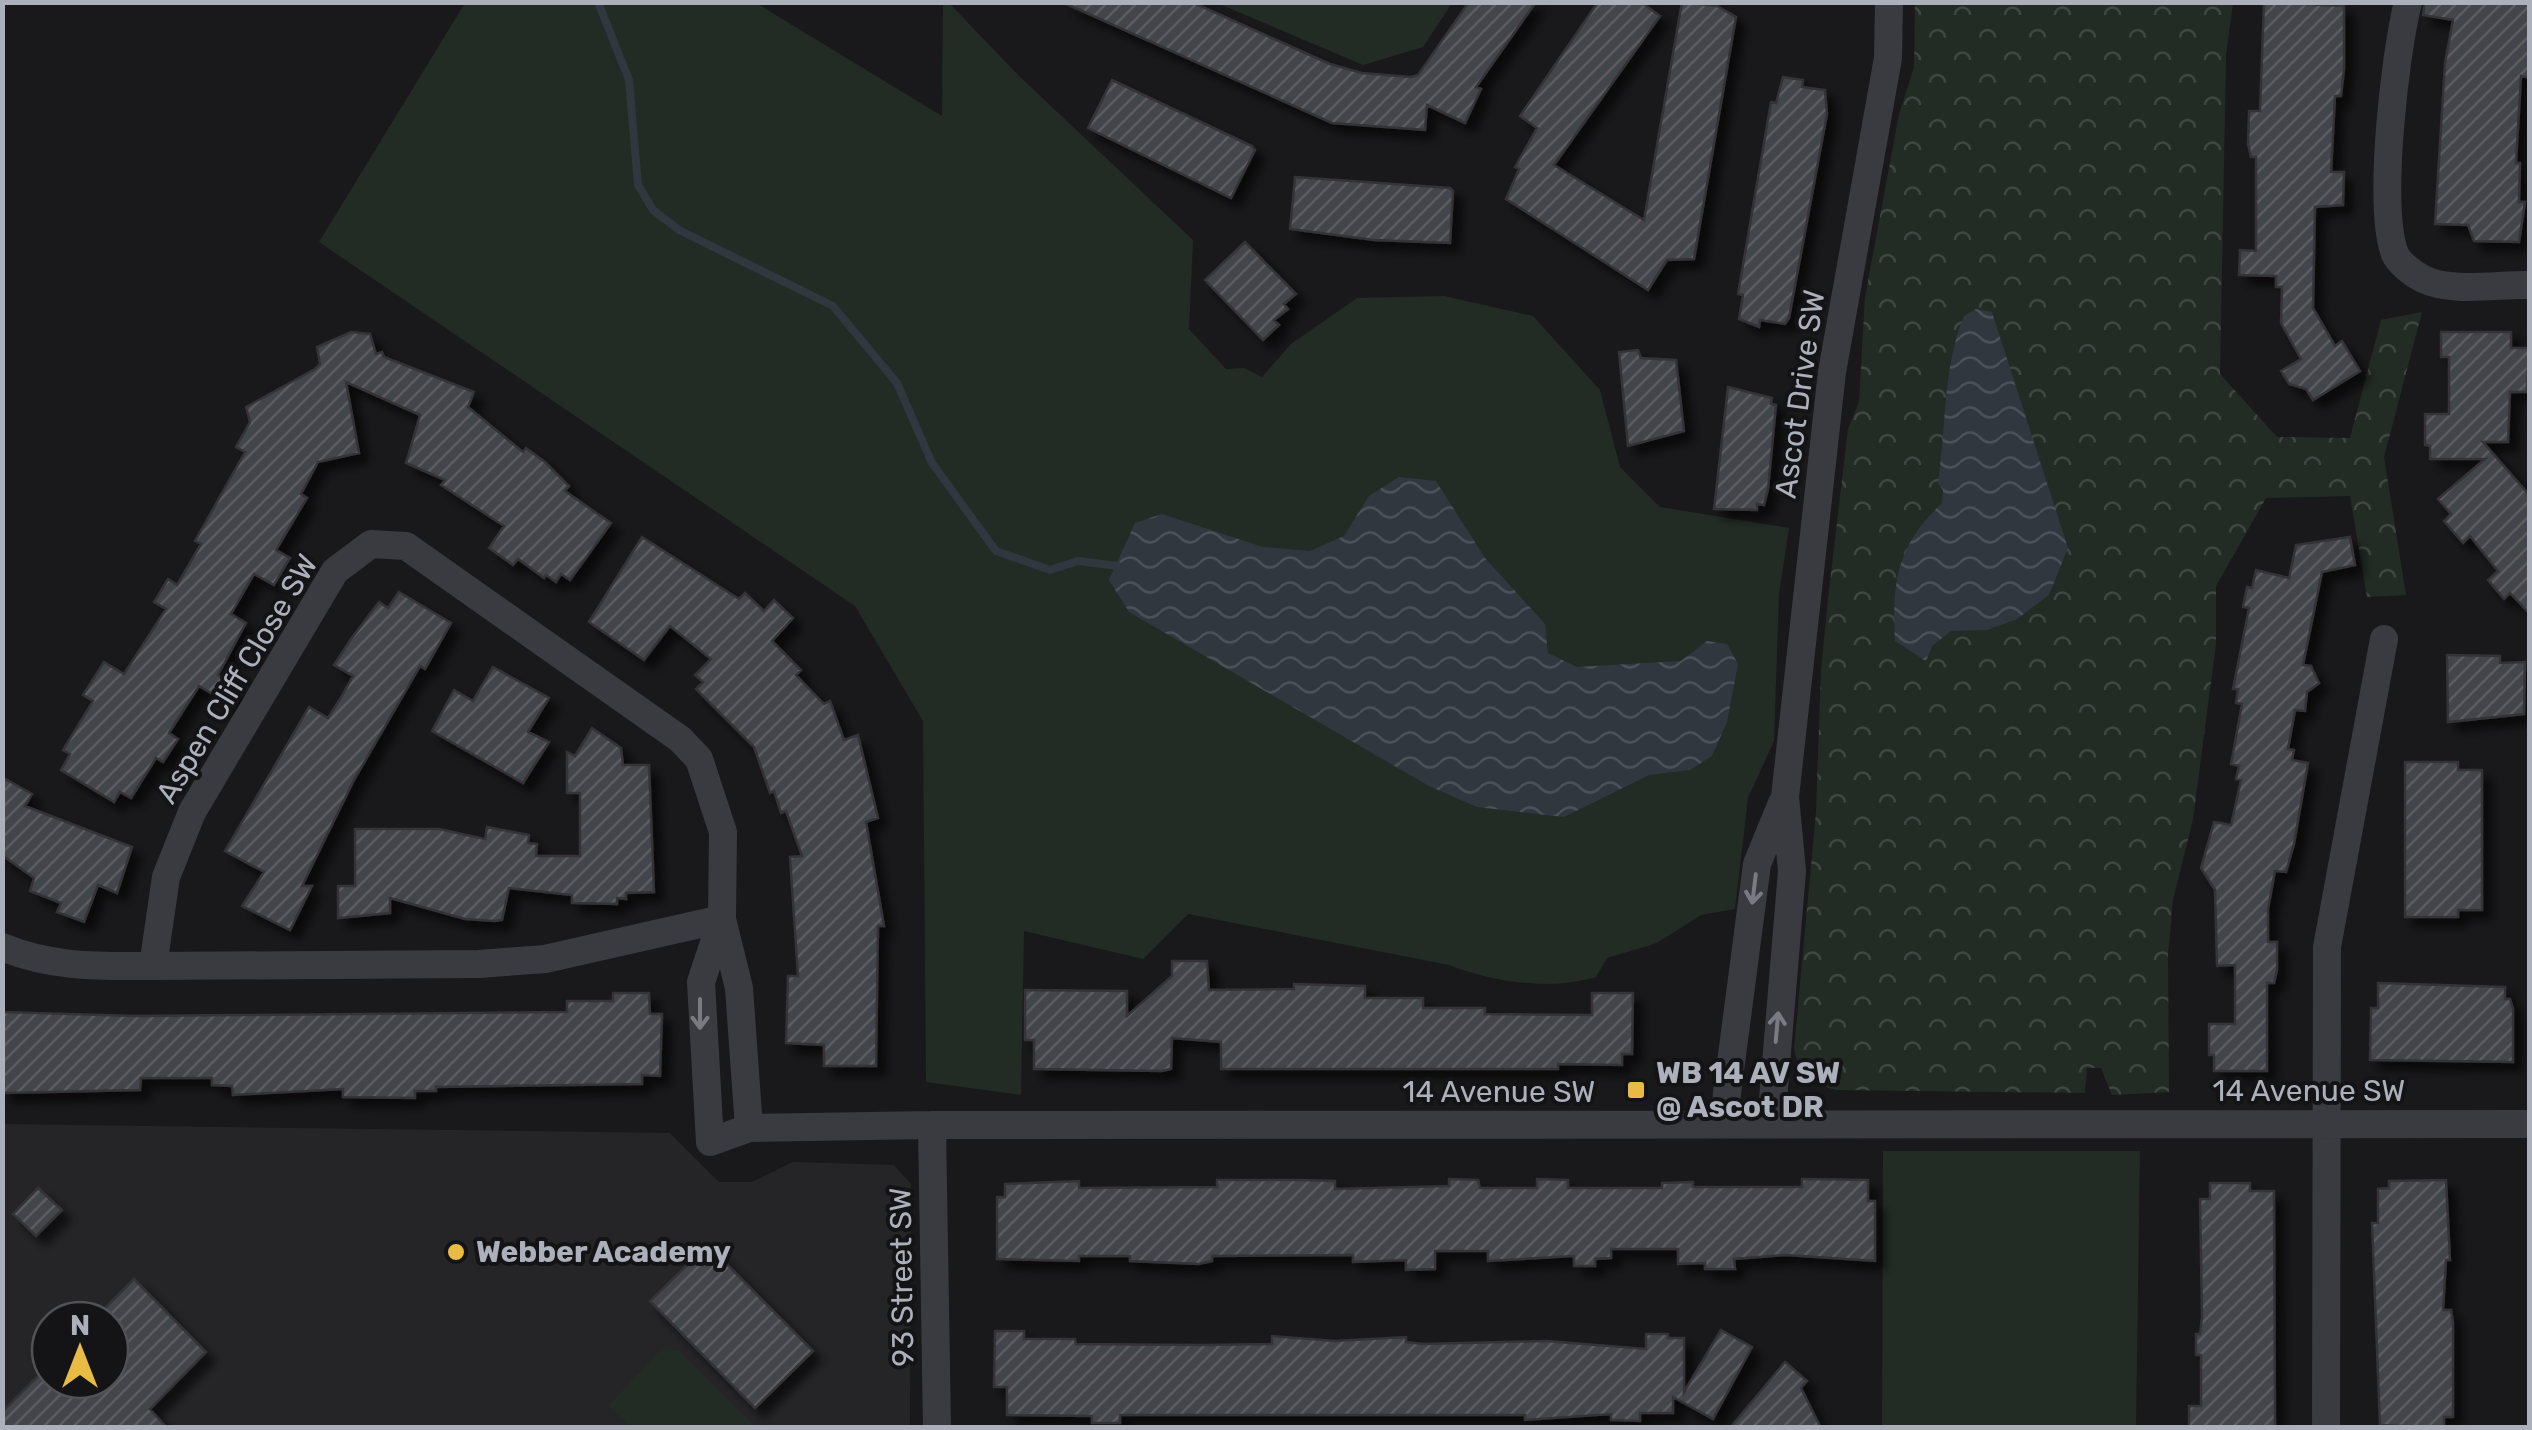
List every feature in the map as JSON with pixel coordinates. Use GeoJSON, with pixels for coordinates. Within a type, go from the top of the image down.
{"type":"FeatureCollection","features":[{"type":"Feature","properties":{"kind":"street","name":"Ascot Drive SW"},"geometry":{"type":"LineString","coordinates":[[1771,1124],[1792,870],[1785,797],[1832,372],[1888,58],[1889,2]]}},
{"type":"Feature","properties":{"kind":"street"},"geometry":{"type":"LineString","coordinates":[[2408,2],[2394,84],[2390,225],[2397,259],[2421,278],[2440,284],[2530,284]]}},
{"type":"Feature","properties":{"kind":"street","name":"Aspen Cliff Close SW"},"geometry":{"type":"LineString","coordinates":[[153,966],[166,877],[192,812],[336,571],[371,544],[389,543],[418,553],[680,738],[699,760],[723,832],[722,920],[739,988],[749,1128]]}},
{"type":"Feature","properties":{"kind":"street"},"geometry":{"type":"LineString","coordinates":[[2326,1428],[2327,947],[2384,639]]}},
{"type":"Feature","properties":{"kind":"street","name":"Ascot Drive SW"},"geometry":{"type":"LineString","coordinates":[[1723,1124],[1757,864],[1785,797]]}},
{"type":"Feature","properties":{"kind":"street"},"geometry":{"type":"LineString","coordinates":[[2,948],[29,958],[79,966],[479,964],[545,959],[722,920]]}},
{"type":"Feature","properties":{"kind":"street","name":"Aspen Cliff Close SW"},"geometry":{"type":"LineString","coordinates":[[710,1142],[700,1027],[701,982],[722,920]]}},
{"type":"Feature","properties":{"kind":"street","name":"14 Avenue SW"},"geometry":{"type":"LineString","coordinates":[[710,1142],[749,1128],[932,1125],[2530,1124]]}},
{"type":"Feature","properties":{"kind":"street","name":"93 Street SW"},"geometry":{"type":"LineString","coordinates":[[932,1125],[937,1428]]}},
{"type":"Feature","properties":{"kind":"shaded area","name":"Webber Academy"},"geometry":{"type":"Polygon","coordinates":[[[3,1124],[670,1133],[719,1182],[752,1182],[793,1162],[894,1165],[911,1184],[910,1427],[3,1428],[3,1124]]]}},
{"type":"Feature","properties":{"kind":"green space"},"geometry":{"type":"Polygon","coordinates":[[[465,3],[756,3],[942,116],[943,3],[949,3],[1018,75],[1193,240],[1189,329],[1226,369],[1244,368],[1262,377],[1291,344],[1357,298],[1444,296],[1533,316],[1600,390],[1620,467],[1660,507],[1789,528],[1779,594],[1774,741],[1748,798],[1735,909],[1701,915],[1657,943],[1607,958],[1596,977],[1541,984],[1503,980],[1449,965],[1188,914],[1143,959],[1024,931],[1021,1095],[926,1082],[923,721],[855,606],[319,242],[465,3]]]}},
{"type":"Feature","properties":{"kind":"green space"},"geometry":{"type":"Polygon","coordinates":[[[1217,3],[1452,3],[1423,47],[1363,65],[1217,3]]]}},
{"type":"Feature","properties":{"kind":"green space"},"geometry":{"type":"Polygon","coordinates":[[[1915,3],[2233,3],[2226,55],[2220,374],[2277,437],[2350,438],[2381,320],[2422,312],[2384,457],[2406,595],[2367,597],[2350,496],[2266,498],[2216,586],[2216,644],[2193,819],[2173,900],[2168,955],[2169,1092],[2112,1095],[2101,1068],[2087,1068],[2085,1093],[1836,1090],[1808,1077],[1794,1049],[1816,812],[1828,599],[1848,429],[1859,402],[1865,297],[1899,114],[1914,67],[1915,3]]]}},
{"type":"Feature","properties":{"kind":"green space"},"geometry":{"type":"Polygon","coordinates":[[[1883,1151],[2140,1151],[2136,1427],[1882,1427],[1883,1151]]]}},
{"type":"Feature","properties":{"kind":"green space"},"geometry":{"type":"Polygon","coordinates":[[[662,1348],[678,1350],[756,1427],[631,1427],[608,1406],[662,1348]]]}},
{"type":"Feature","properties":{"kind":"water"},"geometry":{"type":"Polygon","coordinates":[[[1976,309],[1992,312],[2068,548],[2049,595],[2017,619],[1987,630],[1951,631],[1932,646],[1926,661],[1895,641],[1897,582],[1900,565],[1915,534],[1942,503],[1943,490],[1938,483],[1952,355],[1964,316],[1976,309]]]}},
{"type":"Feature","properties":{"kind":"water"},"geometry":{"type":"Polygon","coordinates":[[[1399,477],[1436,481],[1485,558],[1545,624],[1548,653],[1577,667],[1681,661],[1707,641],[1727,644],[1738,664],[1727,722],[1712,756],[1690,770],[1649,775],[1564,817],[1477,807],[1429,786],[1129,612],[1109,580],[1135,523],[1162,514],[1263,547],[1310,551],[1344,536],[1369,496],[1399,477]]]}},
{"type":"Feature","properties":{"kind":"building"},"geometry":{"type":"Polygon","coordinates":[[[1062,2],[1192,2],[1330,64],[1362,73],[1411,77],[1418,75],[1469,2],[1536,2],[1476,87],[1481,89],[1465,123],[1427,105],[1425,130],[1332,123],[1062,2]]]}},
{"type":"Feature","properties":{"kind":"building"},"geometry":{"type":"Polygon","coordinates":[[[1598,2],[1641,2],[1660,16],[1554,165],[1644,220],[1682,2],[1717,6],[1736,17],[1694,259],[1667,260],[1648,290],[1506,199],[1519,169],[1515,167],[1537,128],[1520,116],[1598,2]]]}},
{"type":"Feature","properties":{"kind":"building"},"geometry":{"type":"Polygon","coordinates":[[[2264,2],[2344,6],[2344,69],[2341,96],[2335,96],[2331,172],[2344,172],[2343,205],[2315,207],[2313,308],[2335,346],[2342,341],[2360,371],[2313,400],[2306,389],[2289,384],[2281,371],[2301,359],[2281,323],[2282,287],[2276,287],[2276,276],[2239,275],[2240,250],[2256,251],[2256,157],[2251,157],[2248,144],[2249,111],[2260,111],[2264,2]]]}},
{"type":"Feature","properties":{"kind":"building"},"geometry":{"type":"Polygon","coordinates":[[[2425,2],[2530,2],[2530,78],[2521,76],[2516,163],[2520,163],[2519,202],[2525,202],[2519,242],[2474,241],[2468,225],[2435,224],[2445,63],[2453,20],[2423,15],[2425,2]]]}},
{"type":"Feature","properties":{"kind":"building"},"geometry":{"type":"Polygon","coordinates":[[[1783,77],[1803,80],[1802,87],[1825,90],[1827,114],[1789,318],[1785,324],[1760,320],[1759,327],[1739,319],[1743,295],[1738,294],[1771,102],[1776,103],[1783,77]]]}},
{"type":"Feature","properties":{"kind":"building"},"geometry":{"type":"Polygon","coordinates":[[[1112,80],[1252,146],[1255,150],[1231,198],[1088,128],[1112,80]]]}},
{"type":"Feature","properties":{"kind":"building"},"geometry":{"type":"Polygon","coordinates":[[[1295,177],[1450,188],[1450,243],[1374,240],[1290,229],[1295,177]]]}},
{"type":"Feature","properties":{"kind":"building"},"geometry":{"type":"Polygon","coordinates":[[[1245,242],[1296,294],[1284,304],[1288,309],[1274,320],[1279,325],[1263,340],[1205,280],[1245,242]]]}},
{"type":"Feature","properties":{"kind":"building"},"geometry":{"type":"Polygon","coordinates":[[[351,332],[370,334],[376,354],[382,352],[384,357],[474,392],[468,407],[523,452],[526,448],[545,462],[569,486],[565,491],[611,523],[570,580],[561,574],[556,582],[546,575],[544,578],[518,559],[513,565],[489,548],[504,526],[441,485],[445,480],[406,463],[420,415],[346,382],[359,453],[318,462],[301,494],[307,498],[276,550],[290,558],[274,585],[254,574],[231,614],[246,623],[218,675],[242,693],[234,707],[199,686],[169,733],[178,739],[163,762],[156,758],[131,798],[120,792],[114,802],[61,770],[70,754],[63,750],[93,701],[83,695],[104,662],[124,674],[166,609],[154,602],[168,579],[177,585],[201,544],[195,541],[245,452],[236,447],[250,422],[246,407],[315,369],[320,364],[317,347],[351,332]]]}},
{"type":"Feature","properties":{"kind":"building"},"geometry":{"type":"Polygon","coordinates":[[[2441,332],[2511,332],[2511,348],[2529,348],[2527,392],[2510,392],[2508,442],[2483,442],[2530,496],[2530,614],[2510,593],[2504,599],[2488,580],[2498,571],[2470,536],[2463,543],[2444,521],[2451,514],[2438,499],[2485,459],[2430,459],[2430,446],[2425,445],[2425,414],[2449,414],[2449,357],[2441,357],[2441,332]]]}},
{"type":"Feature","properties":{"kind":"building"},"geometry":{"type":"Polygon","coordinates":[[[1638,350],[1641,358],[1676,360],[1684,431],[1628,446],[1619,352],[1638,350]]]}},
{"type":"Feature","properties":{"kind":"building"},"geometry":{"type":"Polygon","coordinates":[[[1728,387],[1772,398],[1771,404],[1776,405],[1768,489],[1764,505],[1757,504],[1757,510],[1714,509],[1728,387]]]}},
{"type":"Feature","properties":{"kind":"building"},"geometry":{"type":"Polygon","coordinates":[[[642,537],[739,599],[745,593],[764,611],[774,600],[793,618],[772,641],[801,670],[796,675],[824,704],[830,701],[844,740],[858,735],[878,818],[866,822],[884,926],[878,926],[876,1066],[824,1066],[824,1045],[786,1043],[788,976],[798,976],[790,857],[802,856],[786,811],[781,813],[774,791],[770,793],[754,747],[696,689],[703,682],[695,675],[711,659],[670,626],[644,660],[589,622],[642,537]]]}},
{"type":"Feature","properties":{"kind":"building"},"geometry":{"type":"Polygon","coordinates":[[[2350,537],[2355,565],[2322,572],[2303,665],[2311,666],[2319,683],[2307,692],[2305,711],[2295,710],[2288,749],[2294,750],[2292,760],[2308,763],[2294,844],[2286,872],[2275,871],[2268,909],[2268,942],[2277,942],[2277,970],[2274,983],[2267,983],[2267,1071],[2214,1071],[2214,1055],[2209,1055],[2209,1024],[2235,1024],[2235,965],[2217,966],[2215,890],[2201,868],[2214,822],[2231,825],[2241,780],[2236,779],[2239,766],[2231,764],[2242,704],[2236,703],[2238,689],[2233,689],[2249,608],[2243,607],[2247,587],[2252,588],[2256,570],[2289,578],[2296,545],[2350,537]]]}},
{"type":"Feature","properties":{"kind":"building"},"geometry":{"type":"Polygon","coordinates":[[[399,592],[451,623],[425,669],[420,666],[354,780],[302,886],[312,886],[290,930],[242,906],[264,872],[225,851],[309,707],[328,718],[340,699],[353,676],[334,665],[351,639],[379,602],[388,608],[399,592]]]}},
{"type":"Feature","properties":{"kind":"building"},"geometry":{"type":"Polygon","coordinates":[[[2447,655],[2500,656],[2500,663],[2525,662],[2524,714],[2448,722],[2447,655]]]}},
{"type":"Feature","properties":{"kind":"building"},"geometry":{"type":"Polygon","coordinates":[[[493,667],[549,698],[528,732],[549,742],[523,783],[432,731],[454,690],[473,701],[493,667]]]}},
{"type":"Feature","properties":{"kind":"building"},"geometry":{"type":"Polygon","coordinates":[[[592,728],[621,748],[623,765],[649,765],[654,892],[626,893],[626,899],[617,898],[617,904],[572,903],[572,895],[509,888],[502,920],[465,919],[390,898],[390,913],[338,918],[338,886],[355,886],[355,829],[439,829],[485,839],[487,827],[529,835],[528,843],[537,844],[536,856],[580,856],[580,793],[567,793],[567,752],[575,756],[592,728]]]}},
{"type":"Feature","properties":{"kind":"building"},"geometry":{"type":"Polygon","coordinates":[[[2405,762],[2458,762],[2458,770],[2482,770],[2482,910],[2458,910],[2458,917],[2405,917],[2405,762]]]}},
{"type":"Feature","properties":{"kind":"building"},"geometry":{"type":"Polygon","coordinates":[[[2,777],[32,794],[25,806],[132,847],[117,893],[98,885],[84,922],[57,912],[61,903],[30,891],[34,878],[2,855],[2,777]]]}},
{"type":"Feature","properties":{"kind":"building"},"geometry":{"type":"Polygon","coordinates":[[[1172,961],[1207,961],[1209,990],[1294,989],[1294,984],[1365,986],[1365,998],[1423,998],[1423,1008],[1485,1008],[1485,1014],[1592,1015],[1592,993],[1633,993],[1632,1054],[1622,1054],[1622,1065],[1558,1064],[1558,1069],[1221,1069],[1221,1042],[1172,1038],[1171,1069],[1034,1069],[1034,1040],[1025,1040],[1025,990],[1127,991],[1127,1016],[1172,976],[1172,961]]]}},
{"type":"Feature","properties":{"kind":"building"},"geometry":{"type":"Polygon","coordinates":[[[2378,983],[2505,987],[2505,999],[2510,999],[2513,1009],[2513,1062],[2370,1060],[2371,1008],[2378,1008],[2378,983]]]}},
{"type":"Feature","properties":{"kind":"building"},"geometry":{"type":"Polygon","coordinates":[[[613,993],[649,993],[650,1014],[662,1014],[660,1076],[642,1075],[642,1084],[436,1087],[436,1091],[415,1091],[415,1098],[343,1097],[343,1089],[233,1095],[232,1086],[212,1085],[212,1078],[141,1078],[140,1090],[3,1093],[2,1087],[2,1012],[136,1016],[567,1012],[567,1001],[613,1001],[613,993]]]}},
{"type":"Feature","properties":{"kind":"building"},"geometry":{"type":"Polygon","coordinates":[[[1449,1179],[1478,1180],[1480,1188],[1537,1188],[1537,1179],[1568,1180],[1568,1188],[1662,1188],[1662,1183],[1693,1182],[1693,1187],[1802,1187],[1802,1179],[1868,1180],[1868,1201],[1875,1201],[1875,1261],[1786,1255],[1734,1259],[1735,1269],[1705,1269],[1705,1263],[1678,1264],[1678,1249],[1611,1249],[1611,1258],[1595,1259],[1595,1266],[1574,1266],[1574,1256],[1488,1261],[1488,1251],[1435,1251],[1435,1269],[1406,1270],[1406,1260],[1353,1262],[1353,1255],[1212,1256],[1212,1261],[1199,1264],[1130,1261],[1130,1256],[1079,1256],[1079,1261],[997,1259],[997,1197],[1005,1197],[1005,1184],[1079,1181],[1079,1188],[1217,1187],[1217,1180],[1301,1180],[1335,1181],[1335,1189],[1449,1186],[1449,1179]]]}},
{"type":"Feature","properties":{"kind":"building"},"geometry":{"type":"Polygon","coordinates":[[[2446,1180],[2450,1260],[2446,1260],[2443,1310],[2451,1310],[2453,1322],[2453,1417],[2444,1417],[2444,1428],[2380,1425],[2372,1223],[2378,1223],[2378,1189],[2389,1188],[2389,1181],[2446,1180]]]}},
{"type":"Feature","properties":{"kind":"building"},"geometry":{"type":"Polygon","coordinates":[[[2210,1183],[2250,1183],[2250,1191],[2274,1191],[2275,1428],[2189,1428],[2189,1406],[2201,1406],[2201,1355],[2196,1355],[2196,1334],[2200,1334],[2202,1317],[2200,1199],[2210,1199],[2210,1183]]]}},
{"type":"Feature","properties":{"kind":"building"},"geometry":{"type":"Polygon","coordinates":[[[38,1188],[62,1210],[36,1236],[13,1214],[38,1188]]]}},
{"type":"Feature","properties":{"kind":"building"},"geometry":{"type":"Polygon","coordinates":[[[708,1245],[813,1351],[755,1408],[650,1301],[708,1245]]]}},
{"type":"Feature","properties":{"kind":"building"},"geometry":{"type":"Polygon","coordinates":[[[134,1279],[206,1352],[150,1409],[167,1428],[2,1428],[2,1412],[30,1384],[30,1400],[130,1400],[130,1300],[113,1300],[134,1279]]]}},
{"type":"Feature","properties":{"kind":"building"},"geometry":{"type":"Polygon","coordinates":[[[1721,1330],[1752,1347],[1713,1419],[1673,1397],[1673,1413],[1640,1413],[1640,1421],[1611,1420],[1611,1414],[1525,1420],[1525,1415],[1120,1415],[1120,1423],[1092,1423],[1092,1416],[1007,1415],[1007,1387],[994,1387],[995,1331],[1024,1331],[1024,1339],[1075,1339],[1076,1344],[1272,1344],[1272,1336],[1335,1341],[1406,1337],[1406,1342],[1423,1344],[1547,1341],[1646,1349],[1646,1334],[1668,1334],[1668,1338],[1684,1338],[1684,1392],[1721,1330]]]}},
{"type":"Feature","properties":{"kind":"building"},"geometry":{"type":"Polygon","coordinates":[[[1785,1362],[1807,1381],[1801,1388],[1821,1428],[1730,1428],[1785,1362]]]}},
{"type":"Feature","properties":{"kind":"waterway"},"geometry":{"type":"LineString","coordinates":[[598,2],[629,80],[638,185],[653,210],[679,230],[833,306],[897,383],[932,463],[996,551],[1050,570],[1078,561],[1118,566]]}},
{"type":"Feature","properties":{"kind":"place","name":"WB 14 AV SW @ Ascot DR"},"geometry":{"type":"Point","coordinates":[1636,1090]}},
{"type":"Feature","properties":{"kind":"place","name":"Webber Academy"},"geometry":{"type":"Point","coordinates":[456,1252]}}]}
